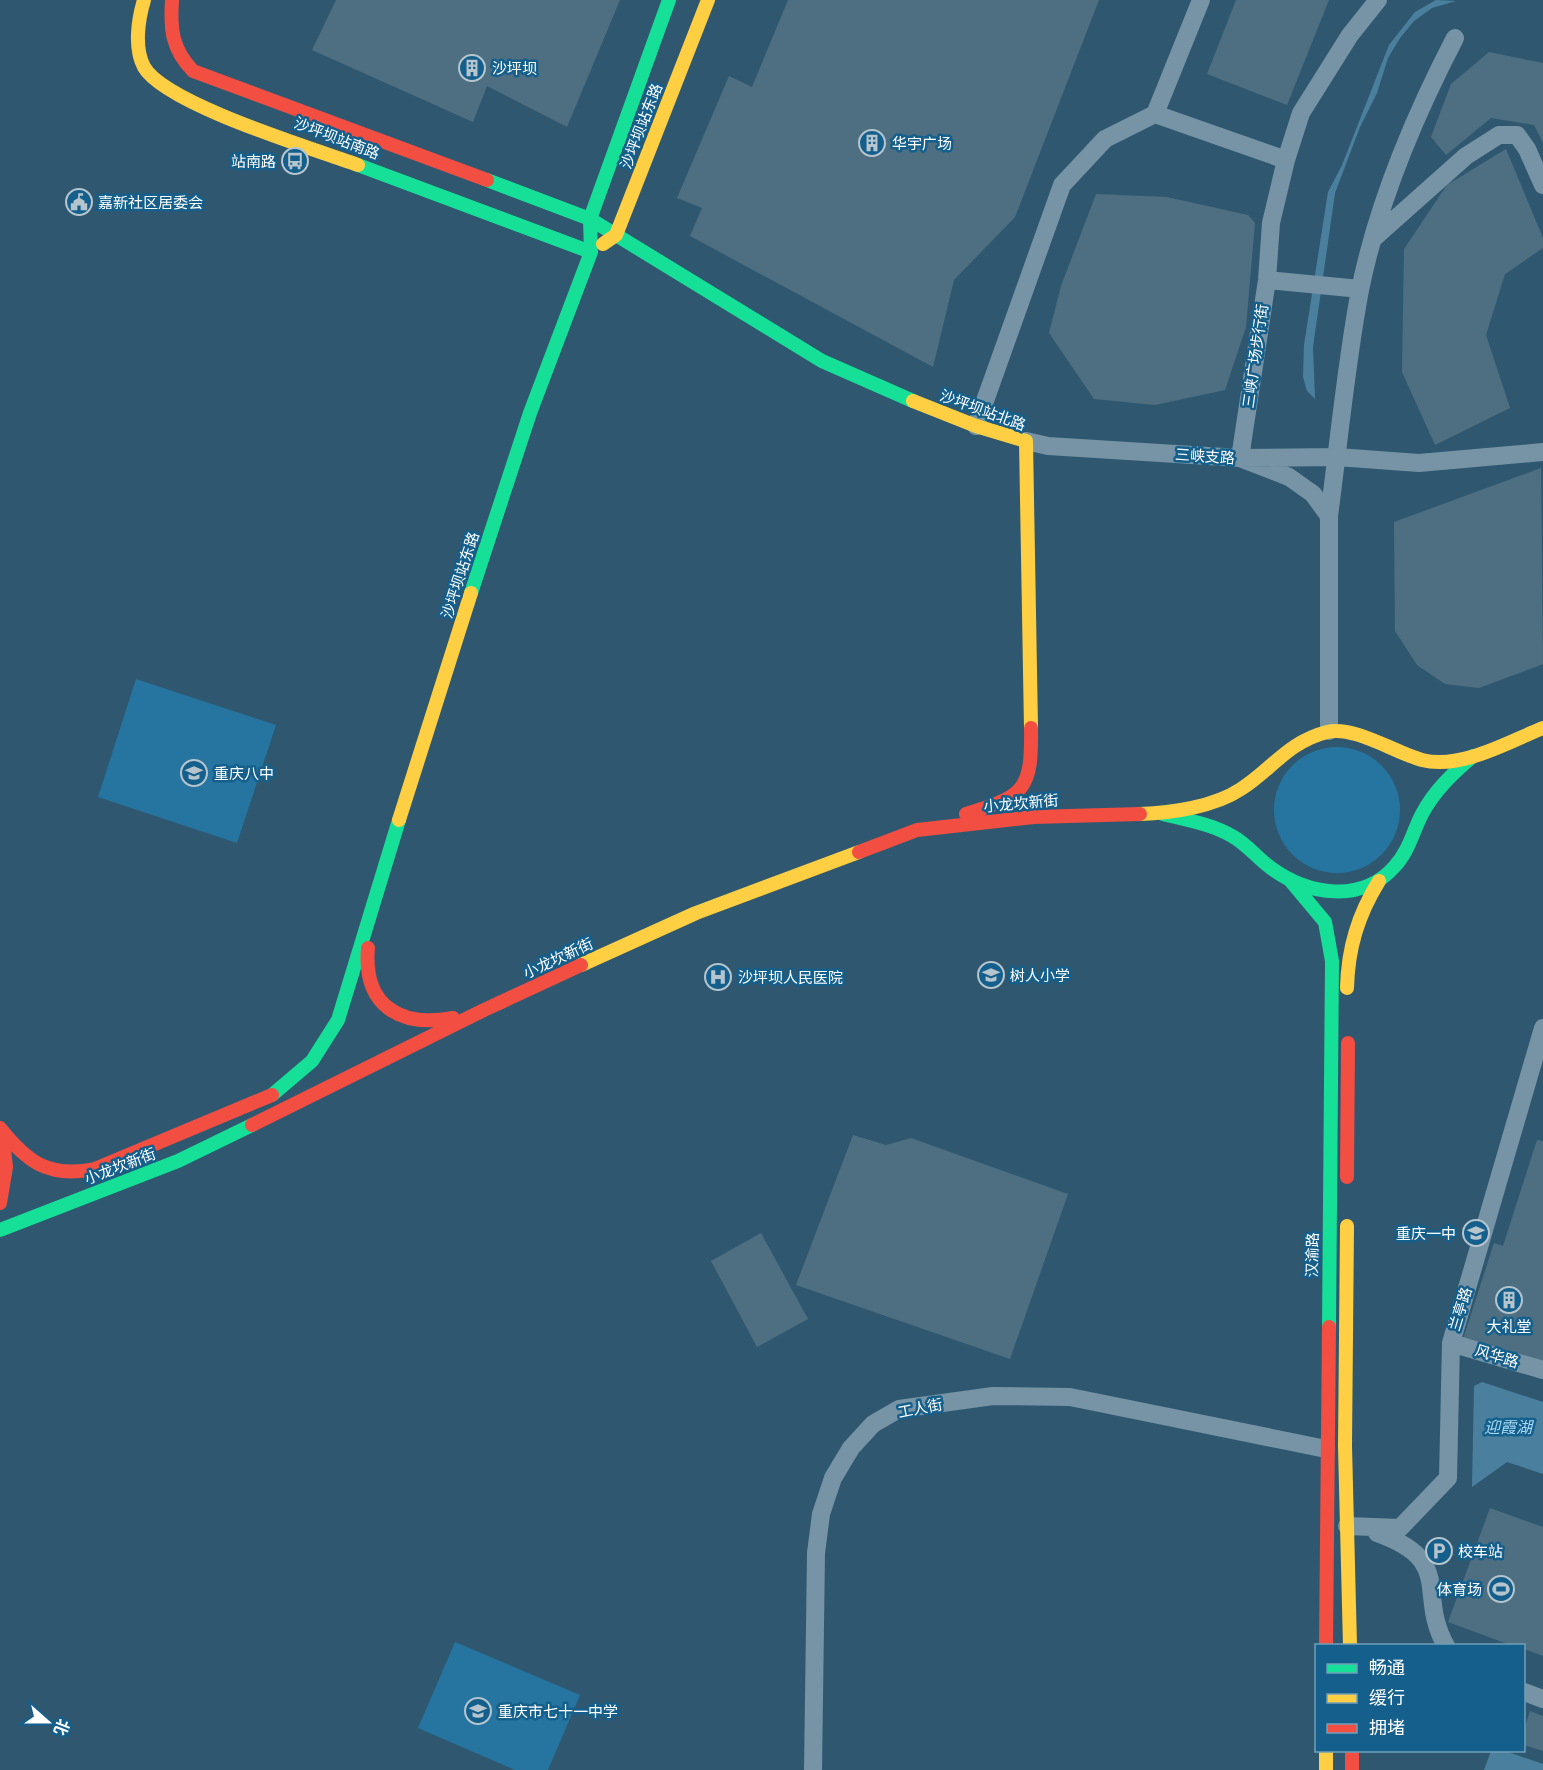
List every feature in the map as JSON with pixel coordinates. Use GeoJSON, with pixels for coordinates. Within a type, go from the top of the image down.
{"type":"FeatureCollection","features":[{"type":"Feature","properties":{"kind":"main road","name":"沙坪坝站南路"},"geometry":{"type":"LineString","coordinates":[[144,0],[138,39],[145,69],[171,91],[213,111],[591,252]]}},
{"type":"Feature","properties":{"kind":"main road","name":"沙坪坝站南路"},"geometry":{"type":"LineString","coordinates":[[172,0],[169,36],[178,57],[193,71],[590,219]]}},
{"type":"Feature","properties":{"kind":"main road","name":"沙坪坝站东路"},"geometry":{"type":"LineString","coordinates":[[372,912],[426,732],[530,413],[591,252],[590,219],[669,0]]}},
{"type":"Feature","properties":{"kind":"main road","name":"沙坪坝站东路"},"geometry":{"type":"LineString","coordinates":[[616,234],[708,0]]}},
{"type":"Feature","properties":{"kind":"main road","name":"沙坪坝站北路"},"geometry":{"type":"LineString","coordinates":[[590,219],[822,361],[878,388],[976,426],[1026,441],[1031,756],[1028,780],[1019,791],[999,803],[917,830]]}},
{"type":"Feature","properties":{"kind":"main road"},"geometry":{"type":"LineString","coordinates":[[591,252],[616,234]]}},
{"type":"Feature","properties":{"kind":"main road","name":"小龙坎新街"},"geometry":{"type":"LineString","coordinates":[[0,1230],[178,1161],[484,1010],[696,913],[917,830],[1034,817],[1157,813],[1208,803],[1240,790],[1293,745],[1329,731],[1365,737],[1422,760],[1439,762],[1474,756],[1543,728]]}},
{"type":"Feature","properties":{"kind":"main road","name":"小龙坎新街"},"geometry":{"type":"LineString","coordinates":[[1157,813],[1216,828],[1234,837],[1270,867],[1289,879],[1310,888],[1345,894],[1360,891],[1393,870],[1404,855],[1431,797],[1445,780],[1474,756]]}},
{"type":"Feature","properties":{"kind":"main road","name":"汉渝路"},"geometry":{"type":"LineString","coordinates":[[1289,879],[1325,922],[1332,962],[1326,1644]]}},
{"type":"Feature","properties":{"kind":"main road"},"geometry":{"type":"LineString","coordinates":[[1348,1002],[1347,969],[1354,929],[1359,913],[1379,881]]}},
{"type":"Feature","properties":{"kind":"main road"},"geometry":{"type":"LineString","coordinates":[[372,912],[367,964],[369,983],[388,1007],[404,1017],[421,1022],[437,1022],[484,1010]]}},
{"type":"Feature","properties":{"kind":"main road","name":"小龙坎新街"},"geometry":{"type":"LineString","coordinates":[[1,1129],[24,1156],[41,1167],[60,1173],[78,1174],[275,1094],[297,1078],[327,1043],[338,1020],[372,912]]}},
{"type":"Feature","properties":{"kind":"main road"},"geometry":{"type":"LineString","coordinates":[[1347,1190],[1348,1023]]}},
{"type":"Feature","properties":{"kind":"main road"},"geometry":{"type":"LineString","coordinates":[[0,1203],[6,1185],[8,1161],[1,1129]]}},
{"type":"Feature","properties":{"kind":"main road"},"geometry":{"type":"LineString","coordinates":[[1347,1213],[1345,1446],[1356,1527],[1350,1644]]}},
{"type":"Feature","properties":{"kind":"main road"},"geometry":{"type":"LineString","coordinates":[[1326,1752],[1326,1770]]}},
{"type":"Feature","properties":{"kind":"main road"},"geometry":{"type":"LineString","coordinates":[[1352,1752],[1352,1770]]}},
{"type":"Feature","properties":{"kind":"street"},"geometry":{"type":"LineString","coordinates":[[976,426],[1062,185],[1105,139],[1155,114],[1201,0]]}},
{"type":"Feature","properties":{"kind":"street","name":"三峡广场步行街"},"geometry":{"type":"LineString","coordinates":[[1240,458],[1267,280],[1271,223],[1286,160],[1301,113],[1350,35],[1378,0]]}},
{"type":"Feature","properties":{"kind":"street"},"geometry":{"type":"LineString","coordinates":[[1329,731],[1329,516],[1360,290],[1374,238],[1402,153],[1425,96],[1455,38]]}},
{"type":"Feature","properties":{"kind":"street"},"geometry":{"type":"LineString","coordinates":[[1155,114],[1286,160]]}},
{"type":"Feature","properties":{"kind":"street"},"geometry":{"type":"LineString","coordinates":[[1374,238],[1466,156],[1499,135],[1516,135],[1527,149],[1543,185]]}},
{"type":"Feature","properties":{"kind":"street"},"geometry":{"type":"LineString","coordinates":[[1267,280],[1360,290]]}},
{"type":"Feature","properties":{"kind":"street","name":"三峡支路"},"geometry":{"type":"LineString","coordinates":[[1026,441],[1048,446],[1240,458],[1289,477],[1313,494],[1329,516]]}},
{"type":"Feature","properties":{"kind":"street"},"geometry":{"type":"LineString","coordinates":[[1240,458],[1337,457],[1419,463],[1543,452]]}},
{"type":"Feature","properties":{"kind":"street","name":"兰亭路"},"geometry":{"type":"LineString","coordinates":[[1356,1527],[1400,1528],[1448,1478],[1450,1342],[1543,1028]]}},
{"type":"Feature","properties":{"kind":"street","name":"风华路"},"geometry":{"type":"LineString","coordinates":[[1450,1342],[1543,1370]]}},
{"type":"Feature","properties":{"kind":"street","name":"工人街"},"geometry":{"type":"LineString","coordinates":[[813,1770],[816,1553],[821,1514],[833,1478],[851,1448],[873,1425],[899,1409],[993,1396],[1070,1397],[1326,1449]]}},
{"type":"Feature","properties":{"kind":"street"},"geometry":{"type":"LineString","coordinates":[[1356,1527],[1404,1544],[1417,1553],[1430,1578],[1441,1636],[1445,1644]]}},
{"type":"Feature","properties":{"kind":"street"},"geometry":{"type":"LineString","coordinates":[[1525,1692],[1543,1699]]}},
{"type":"Feature","properties":{"kind":"shaded area"},"geometry":{"type":"Polygon","coordinates":[[[136,679],[276,725],[237,843],[98,797],[136,679]]]}},
{"type":"Feature","properties":{"kind":"shaded area"},"geometry":{"type":"Polygon","coordinates":[[[1337,747],[1361,752],[1381,766],[1395,786],[1400,810],[1395,834],[1381,854],[1361,868],[1337,873],[1313,868],[1293,854],[1279,834],[1274,810],[1279,786],[1293,766],[1313,752],[1337,747]]]}},
{"type":"Feature","properties":{"kind":"shaded area"},"geometry":{"type":"Polygon","coordinates":[[[455,1642],[580,1695],[548,1770],[515,1770],[418,1728],[455,1642]]]}},
{"type":"Feature","properties":{"kind":"water"},"geometry":{"type":"Polygon","coordinates":[[[1436,0],[1456,1],[1432,8],[1414,21],[1400,38],[1388,58],[1377,93],[1360,127],[1335,193],[1313,347],[1315,399],[1307,391],[1303,377],[1304,345],[1328,192],[1342,165],[1389,45],[1415,12],[1436,0]]]}},
{"type":"Feature","properties":{"kind":"water","name":"迎霞湖"},"geometry":{"type":"Polygon","coordinates":[[[1482,1382],[1543,1402],[1543,1474],[1507,1462],[1472,1487],[1474,1386],[1482,1382]]]}},
{"type":"Feature","properties":{"kind":"water"},"geometry":{"type":"Polygon","coordinates":[[[1491,1752],[1508,1752],[1543,1764],[1543,1770],[1484,1770],[1491,1752]]]}},
{"type":"Feature","properties":{"kind":"building","name":"沙坪坝"},"geometry":{"type":"Polygon","coordinates":[[[336,0],[620,0],[567,127],[487,86],[473,122],[312,50],[336,0]]]}},
{"type":"Feature","properties":{"kind":"building","name":"华宇广场"},"geometry":{"type":"Polygon","coordinates":[[[788,0],[1099,0],[1015,217],[954,280],[933,367],[690,236],[702,208],[677,198],[729,76],[752,87],[788,0]]]}},
{"type":"Feature","properties":{"kind":"building"},"geometry":{"type":"Polygon","coordinates":[[[1236,0],[1329,0],[1287,105],[1207,74],[1236,0]]]}},
{"type":"Feature","properties":{"kind":"building"},"geometry":{"type":"Polygon","coordinates":[[[1489,52],[1543,63],[1543,143],[1534,125],[1491,118],[1446,155],[1431,137],[1451,84],[1489,52]]]}},
{"type":"Feature","properties":{"kind":"building"},"geometry":{"type":"Polygon","coordinates":[[[1506,149],[1543,238],[1543,248],[1505,274],[1486,335],[1510,408],[1435,445],[1402,372],[1404,249],[1447,185],[1506,149]]]}},
{"type":"Feature","properties":{"kind":"building"},"geometry":{"type":"Polygon","coordinates":[[[1096,194],[1167,197],[1248,215],[1255,223],[1246,327],[1225,390],[1155,405],[1094,399],[1049,333],[1061,286],[1096,194]]]}},
{"type":"Feature","properties":{"kind":"building"},"geometry":{"type":"Polygon","coordinates":[[[1541,468],[1543,664],[1479,688],[1445,684],[1417,665],[1395,631],[1394,522],[1541,468]]]}},
{"type":"Feature","properties":{"kind":"building"},"geometry":{"type":"Polygon","coordinates":[[[853,1135],[886,1145],[911,1138],[1068,1194],[1010,1359],[796,1285],[853,1135]]]}},
{"type":"Feature","properties":{"kind":"building","name":"大礼堂"},"geometry":{"type":"Polygon","coordinates":[[[1537,1140],[1543,1141],[1543,1364],[1462,1342],[1494,1243],[1503,1246],[1537,1140]]]}},
{"type":"Feature","properties":{"kind":"building"},"geometry":{"type":"Polygon","coordinates":[[[761,1233],[808,1319],[757,1347],[711,1261],[761,1233]]]}},
{"type":"Feature","properties":{"kind":"building","name":"体育场"},"geometry":{"type":"Polygon","coordinates":[[[1490,1508],[1543,1527],[1543,1656],[1525,1649],[1525,1644],[1508,1644],[1448,1622],[1490,1508]]]}},
{"type":"Feature","properties":{"kind":"building"},"geometry":{"type":"Polygon","coordinates":[[[1530,1711],[1543,1716],[1543,1751],[1525,1745],[1525,1727],[1530,1711]]]}},
{"type":"Feature","properties":{"kind":"traffic: fast"},"geometry":{"type":"LineString","coordinates":[[471,593],[530,413],[591,252],[590,219],[669,0]]}},
{"type":"Feature","properties":{"kind":"traffic: fast"},"geometry":{"type":"LineString","coordinates":[[358,165],[591,252]]}},
{"type":"Feature","properties":{"kind":"traffic: fast"},"geometry":{"type":"LineString","coordinates":[[487,180],[590,219],[822,361],[913,401]]}},
{"type":"Feature","properties":{"kind":"traffic: fast"},"geometry":{"type":"LineString","coordinates":[[1163,814],[1216,828],[1232,836],[1271,868],[1301,884],[1334,891],[1351,890],[1367,886],[1382,878],[1395,866],[1404,854],[1432,798],[1473,756]]}},
{"type":"Feature","properties":{"kind":"traffic: fast"},"geometry":{"type":"LineString","coordinates":[[272,1095],[312,1061],[338,1020],[399,820]]}},
{"type":"Feature","properties":{"kind":"traffic: fast"},"geometry":{"type":"LineString","coordinates":[[1289,879],[1325,922],[1332,961],[1329,1327]]}},
{"type":"Feature","properties":{"kind":"traffic: fast"},"geometry":{"type":"LineString","coordinates":[[0,1230],[178,1161],[252,1125]]}},
{"type":"Feature","properties":{"kind":"traffic: slow"},"geometry":{"type":"LineString","coordinates":[[144,0],[139,25],[139,51],[144,67],[157,81],[180,96],[242,124],[358,165]]}},
{"type":"Feature","properties":{"kind":"traffic: slow"},"geometry":{"type":"LineString","coordinates":[[603,244],[616,235],[708,0]]}},
{"type":"Feature","properties":{"kind":"traffic: slow"},"geometry":{"type":"LineString","coordinates":[[913,401],[976,426],[1026,441],[1031,728]]}},
{"type":"Feature","properties":{"kind":"traffic: slow"},"geometry":{"type":"LineString","coordinates":[[399,820],[471,593]]}},
{"type":"Feature","properties":{"kind":"traffic: slow"},"geometry":{"type":"LineString","coordinates":[[1140,814],[1192,808],[1230,795],[1252,781],[1301,742],[1327,732],[1349,732],[1422,760],[1437,762],[1468,758],[1484,753],[1543,728]]}},
{"type":"Feature","properties":{"kind":"traffic: slow"},"geometry":{"type":"LineString","coordinates":[[581,965],[696,913],[859,852]]}},
{"type":"Feature","properties":{"kind":"traffic: slow"},"geometry":{"type":"LineString","coordinates":[[1347,988],[1349,959],[1356,932],[1365,906],[1379,881]]}},
{"type":"Feature","properties":{"kind":"traffic: slow"},"geometry":{"type":"LineString","coordinates":[[1347,1226],[1345,1446],[1350,1644]]}},
{"type":"Feature","properties":{"kind":"traffic: slow"},"geometry":{"type":"LineString","coordinates":[[1326,1752],[1326,1770]]}},
{"type":"Feature","properties":{"kind":"traffic: jam"},"geometry":{"type":"LineString","coordinates":[[172,0],[171,21],[174,38],[181,55],[193,71],[487,180]]}},
{"type":"Feature","properties":{"kind":"traffic: jam"},"geometry":{"type":"LineString","coordinates":[[966,814],[1001,802],[1021,788],[1030,765],[1031,728]]}},
{"type":"Feature","properties":{"kind":"traffic: jam"},"geometry":{"type":"LineString","coordinates":[[859,852],[917,830],[1034,817],[1140,814]]}},
{"type":"Feature","properties":{"kind":"traffic: jam"},"geometry":{"type":"LineString","coordinates":[[368,948],[368,968],[372,984],[378,998],[388,1008],[416,1019],[453,1018]]}},
{"type":"Feature","properties":{"kind":"traffic: jam"},"geometry":{"type":"LineString","coordinates":[[252,1125],[484,1010],[581,965]]}},
{"type":"Feature","properties":{"kind":"traffic: jam"},"geometry":{"type":"LineString","coordinates":[[1347,1177],[1348,1043]]}},
{"type":"Feature","properties":{"kind":"traffic: jam"},"geometry":{"type":"LineString","coordinates":[[0,1128],[20,1150],[41,1165],[52,1169],[79,1171],[95,1169],[272,1095]]}},
{"type":"Feature","properties":{"kind":"traffic: jam"},"geometry":{"type":"LineString","coordinates":[[0,1203],[6,1167],[2,1131]]}},
{"type":"Feature","properties":{"kind":"traffic: jam"},"geometry":{"type":"LineString","coordinates":[[1326,1644],[1329,1327]]}},
{"type":"Feature","properties":{"kind":"traffic: jam"},"geometry":{"type":"LineString","coordinates":[[1352,1752],[1352,1770]]}},
{"type":"Feature","properties":{"kind":"place","name":"沙坪坝"},"geometry":{"type":"Point","coordinates":[472,68]}},
{"type":"Feature","properties":{"kind":"place","name":"华宇广场"},"geometry":{"type":"Point","coordinates":[872,143]}},
{"type":"Feature","properties":{"kind":"place","name":"站南路"},"geometry":{"type":"Point","coordinates":[295,161]}},
{"type":"Feature","properties":{"kind":"place","name":"嘉新社区居委会"},"geometry":{"type":"Point","coordinates":[79,202]}},
{"type":"Feature","properties":{"kind":"place","name":"重庆八中"},"geometry":{"type":"Point","coordinates":[194,773]}},
{"type":"Feature","properties":{"kind":"place","name":"树人小学"},"geometry":{"type":"Point","coordinates":[991,975]}},
{"type":"Feature","properties":{"kind":"place","name":"沙坪坝人民医院"},"geometry":{"type":"Point","coordinates":[718,977]}},
{"type":"Feature","properties":{"kind":"place","name":"重庆一中"},"geometry":{"type":"Point","coordinates":[1476,1233]}},
{"type":"Feature","properties":{"kind":"place","name":"大礼堂"},"geometry":{"type":"Point","coordinates":[1509,1300]}},
{"type":"Feature","properties":{"kind":"place","name":"校车站"},"geometry":{"type":"Point","coordinates":[1439,1551]}},
{"type":"Feature","properties":{"kind":"place","name":"体育场"},"geometry":{"type":"Point","coordinates":[1501,1589]}},
{"type":"Feature","properties":{"kind":"place","name":"重庆市七十一中学"},"geometry":{"type":"Point","coordinates":[478,1711]}}]}
